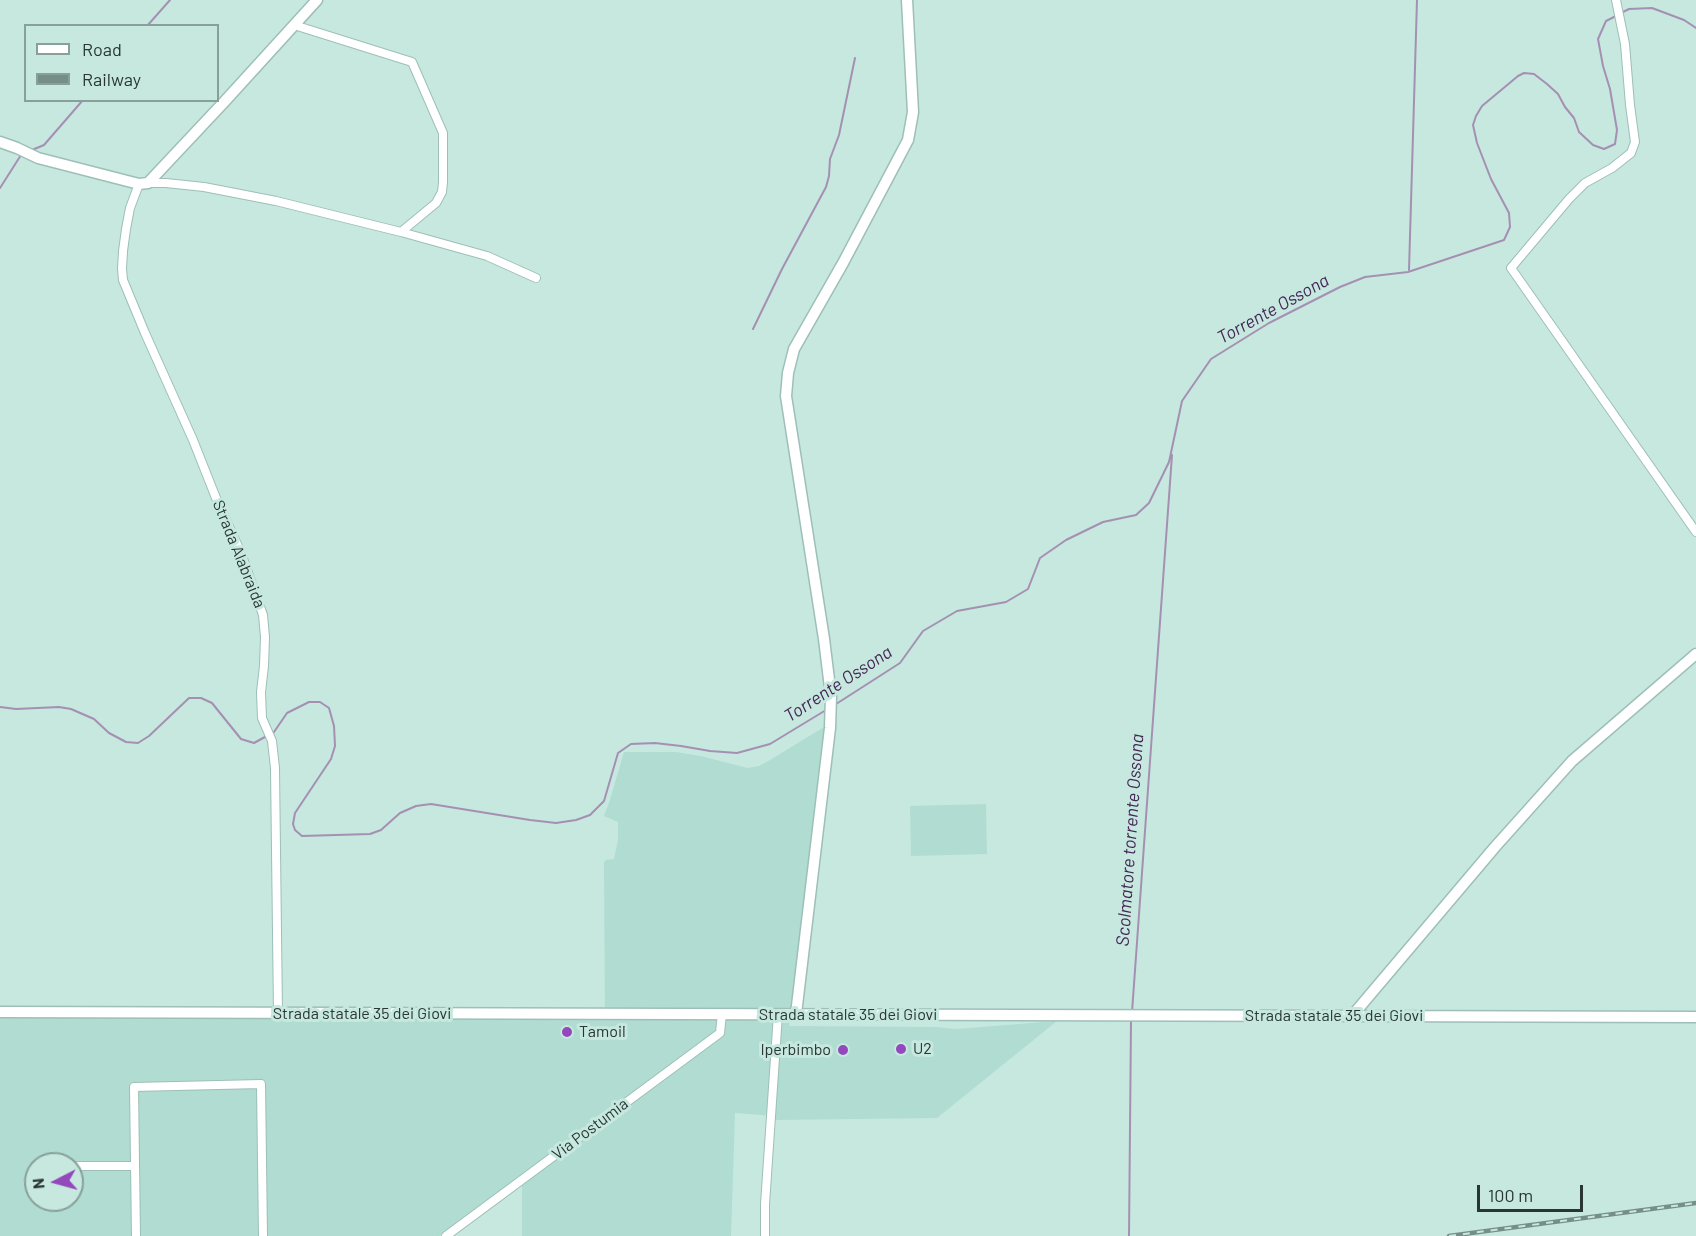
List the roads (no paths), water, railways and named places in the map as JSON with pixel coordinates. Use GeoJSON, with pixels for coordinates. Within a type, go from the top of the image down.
{"type":"FeatureCollection","features":[{"type":"Feature","properties":{"kind":"main road"},"geometry":{"type":"LineString","coordinates":[[0,142],[38,158],[144,183],[217,110],[317,0]]}},
{"type":"Feature","properties":{"kind":"main road"},"geometry":{"type":"LineString","coordinates":[[796,1014],[831,717],[831,696],[789,420],[786,396],[788,372],[794,349],[908,141],[912,126],[913,105],[907,0]]}},
{"type":"Feature","properties":{"kind":"main road"},"geometry":{"type":"LineString","coordinates":[[1352,1016],[1572,761],[1696,654]]}},
{"type":"Feature","properties":{"kind":"main road","name":"Strada statale 35 dei Giovi"},"geometry":{"type":"LineString","coordinates":[[0,1012],[1696,1017]]}},
{"type":"Feature","properties":{"kind":"street"},"geometry":{"type":"LineString","coordinates":[[1616,0],[1625,44],[1635,142],[1631,153],[1612,168],[1585,183],[1511,268],[1696,532]]}},
{"type":"Feature","properties":{"kind":"street"},"geometry":{"type":"LineString","coordinates":[[294,25],[412,62],[443,133],[443,182],[442,192],[436,203],[401,232]]}},
{"type":"Feature","properties":{"kind":"street"},"geometry":{"type":"LineString","coordinates":[[144,183],[194,186],[276,201],[487,256],[536,278]]}},
{"type":"Feature","properties":{"kind":"street","name":"Strada Alabraida"},"geometry":{"type":"LineString","coordinates":[[144,183],[130,208],[123,251],[123,280],[241,553],[263,615],[265,637],[261,692],[262,718],[272,741],[275,768],[278,1014]]}},
{"type":"Feature","properties":{"kind":"street","name":"Via Postumia"},"geometry":{"type":"LineString","coordinates":[[446,1236],[720,1033],[722,1014]]}},
{"type":"Feature","properties":{"kind":"street"},"geometry":{"type":"LineString","coordinates":[[765,1236],[778,1014]]}},
{"type":"Feature","properties":{"kind":"street"},"geometry":{"type":"LineString","coordinates":[[136,1236],[135,1087],[261,1084],[263,1236]]}},
{"type":"Feature","properties":{"kind":"street"},"geometry":{"type":"LineString","coordinates":[[84,1166],[135,1166]]}},
{"type":"Feature","properties":{"kind":"waterway"},"geometry":{"type":"LineString","coordinates":[[149,24],[170,0]]}},
{"type":"Feature","properties":{"kind":"waterway"},"geometry":{"type":"LineString","coordinates":[[1409,270],[1417,0]]}},
{"type":"Feature","properties":{"kind":"waterway","name":"Torrente Ossona"},"geometry":{"type":"LineString","coordinates":[[1621,13],[1629,9],[1652,8],[1684,20],[1696,28]]}},
{"type":"Feature","properties":{"kind":"waterway","name":"Torrente Ossona"},"geometry":{"type":"LineString","coordinates":[[833,706],[900,663],[923,631],[957,611],[1006,602],[1028,589],[1040,558],[1066,540],[1103,522],[1136,515],[1149,503],[1169,462],[1182,401],[1211,359],[1269,323],[1340,287],[1365,277],[1408,272],[1504,240],[1510,227],[1509,213],[1491,179],[1477,143],[1473,125],[1482,106],[1518,76],[1524,73],[1534,74],[1558,94],[1574,118],[1579,132],[1593,145],[1604,149],[1615,144],[1617,130],[1598,39],[1606,21],[1616,16]]}},
{"type":"Feature","properties":{"kind":"waterway"},"geometry":{"type":"LineString","coordinates":[[753,329],[826,187],[830,159],[839,135],[855,58]]}},
{"type":"Feature","properties":{"kind":"waterway"},"geometry":{"type":"LineString","coordinates":[[32,150],[44,145],[81,102]]}},
{"type":"Feature","properties":{"kind":"waterway"},"geometry":{"type":"LineString","coordinates":[[0,188],[21,155]]}},
{"type":"Feature","properties":{"kind":"waterway","name":"Scolmatore torrente Ossona"},"geometry":{"type":"LineString","coordinates":[[1132,1012],[1172,455]]}},
{"type":"Feature","properties":{"kind":"waterway","name":"Torrente Ossona"},"geometry":{"type":"LineString","coordinates":[[0,707],[71,709],[94,719],[109,733],[126,742],[138,743],[149,736],[189,698],[201,698],[212,703],[241,739],[254,743],[274,732],[287,713],[309,702],[320,702],[329,708],[334,726],[335,746],[331,759],[295,813],[293,824],[295,830],[302,836],[370,834],[381,830],[400,813],[416,806],[431,804],[556,823],[576,820],[590,815],[604,801],[618,753],[631,744],[655,743],[737,753],[770,744],[826,710]]}},
{"type":"Feature","properties":{"kind":"waterway","name":"Scolmatore torrente Ossona"},"geometry":{"type":"LineString","coordinates":[[1129,1236],[1131,1020]]}},
{"type":"Feature","properties":{"kind":"railway"},"geometry":{"type":"LineString","coordinates":[[1449,1236],[1696,1203]]}},
{"type":"Feature","properties":{"kind":"place","name":"Tamoil"},"geometry":{"type":"Point","coordinates":[567,1032]}},
{"type":"Feature","properties":{"kind":"place","name":"U2"},"geometry":{"type":"Point","coordinates":[901,1049]}},
{"type":"Feature","properties":{"kind":"place","name":"Iperbimbo"},"geometry":{"type":"Point","coordinates":[843,1050]}}]}
